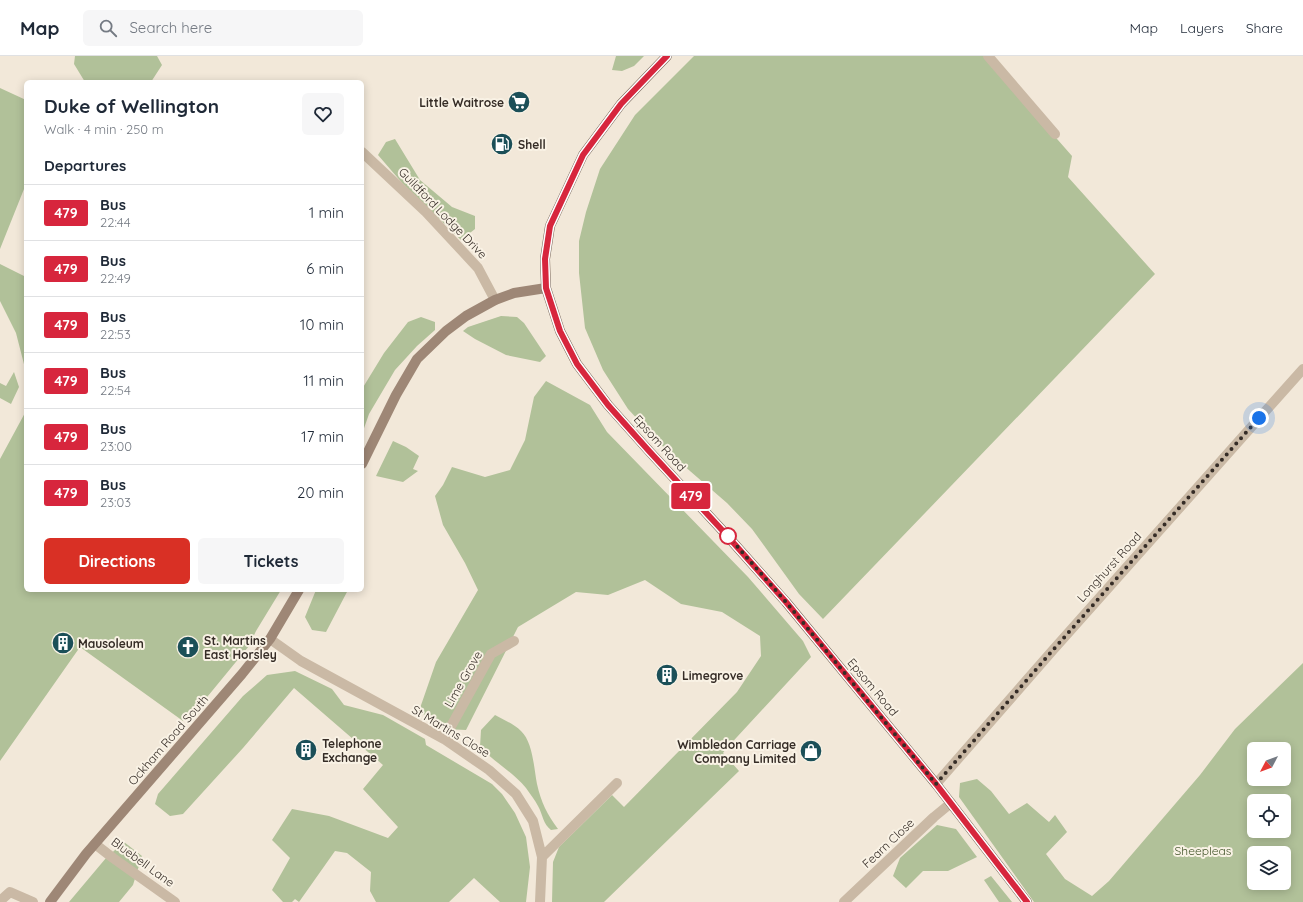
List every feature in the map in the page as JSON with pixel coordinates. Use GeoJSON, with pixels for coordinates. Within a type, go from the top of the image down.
{"type":"FeatureCollection","features":[{"type":"Feature","properties":{"kind":"main road","name":"Epsom Road"},"geometry":{"type":"LineString","coordinates":[[667,56],[621,104],[583,155],[550,226],[545,259],[546,288],[560,331],[577,364],[608,405],[786,602],[936,784],[1027,902]]}},
{"type":"Feature","properties":{"kind":"main road"},"geometry":{"type":"LineString","coordinates":[[364,460],[396,395],[417,359],[446,331],[466,316],[495,300],[514,293],[546,288]]}},
{"type":"Feature","properties":{"kind":"main road","name":"Ockham Road South"},"geometry":{"type":"LineString","coordinates":[[50,902],[95,844],[238,680],[270,639],[298,592]]}},
{"type":"Feature","properties":{"kind":"street"},"geometry":{"type":"LineString","coordinates":[[988,56],[1055,134]]}},
{"type":"Feature","properties":{"kind":"street","name":"Guildford Lodge Drive"},"geometry":{"type":"LineString","coordinates":[[364,154],[426,212],[478,268],[495,300]]}},
{"type":"Feature","properties":{"kind":"street","name":"Longhurst Road"},"geometry":{"type":"LineString","coordinates":[[936,784],[1303,369]]}},
{"type":"Feature","properties":{"kind":"street","name":"St Martins Close"},"geometry":{"type":"LineString","coordinates":[[270,639],[301,661],[444,739],[490,770],[516,794],[533,821],[542,858],[540,902]]}},
{"type":"Feature","properties":{"kind":"street","name":"Lime Grove"},"geometry":{"type":"LineString","coordinates":[[444,739],[490,654],[514,641]]}},
{"type":"Feature","properties":{"kind":"street"},"geometry":{"type":"LineString","coordinates":[[542,858],[617,783]]}},
{"type":"Feature","properties":{"kind":"street","name":"Fearn Close"},"geometry":{"type":"LineString","coordinates":[[844,902],[951,803]]}},
{"type":"Feature","properties":{"kind":"street","name":"Bluebell Lane"},"geometry":{"type":"LineString","coordinates":[[95,844],[175,902]]}},
{"type":"Feature","properties":{"kind":"street"},"geometry":{"type":"LineString","coordinates":[[0,901],[10,892],[33,902]]}},
{"type":"Feature","properties":{"kind":"green space"},"geometry":{"type":"Polygon","coordinates":[[[75,56],[157,56],[162,65],[152,80],[84,80],[74,64],[75,56]]]}},
{"type":"Feature","properties":{"kind":"green space"},"geometry":{"type":"Polygon","coordinates":[[[616,56],[644,56],[634,66],[622,71],[612,70],[616,56]]]}},
{"type":"Feature","properties":{"kind":"green space"},"geometry":{"type":"Polygon","coordinates":[[[694,56],[984,56],[1072,156],[1068,177],[1155,274],[823,619],[799,594],[752,529],[727,503],[668,452],[628,409],[603,370],[585,328],[579,273],[579,241],[586,212],[600,169],[635,115],[694,56]]]}},
{"type":"Feature","properties":{"kind":"green space"},"geometry":{"type":"Polygon","coordinates":[[[0,88],[24,99],[24,189],[0,249],[0,88]]]}},
{"type":"Feature","properties":{"kind":"green space"},"geometry":{"type":"Polygon","coordinates":[[[395,139],[420,180],[452,207],[475,216],[475,229],[461,240],[403,184],[378,155],[386,142],[395,139]]]}},
{"type":"Feature","properties":{"kind":"green space"},"geometry":{"type":"Polygon","coordinates":[[[0,264],[24,276],[24,364],[16,333],[0,301],[0,264]]]}},
{"type":"Feature","properties":{"kind":"green space"},"geometry":{"type":"Polygon","coordinates":[[[501,316],[517,317],[524,323],[546,356],[540,362],[506,355],[463,331],[468,327],[501,316]]]}},
{"type":"Feature","properties":{"kind":"green space"},"geometry":{"type":"Polygon","coordinates":[[[421,317],[435,322],[435,330],[417,346],[395,370],[369,414],[364,428],[364,386],[384,353],[408,322],[421,317]]]}},
{"type":"Feature","properties":{"kind":"green space"},"geometry":{"type":"Polygon","coordinates":[[[14,372],[19,387],[11,404],[0,398],[0,383],[6,386],[14,372]]]}},
{"type":"Feature","properties":{"kind":"green space"},"geometry":{"type":"Polygon","coordinates":[[[546,381],[590,405],[607,432],[748,577],[803,641],[811,657],[723,753],[739,771],[604,902],[552,902],[553,862],[559,847],[612,795],[624,807],[737,692],[761,656],[760,636],[722,612],[681,604],[645,580],[608,595],[576,592],[518,627],[466,730],[444,729],[419,711],[436,662],[478,590],[465,563],[443,525],[435,496],[443,485],[452,467],[485,477],[510,470],[525,440],[534,397],[546,381]]]}},
{"type":"Feature","properties":{"kind":"green space"},"geometry":{"type":"Polygon","coordinates":[[[24,415],[24,592],[280,592],[256,631],[249,646],[194,713],[183,721],[80,647],[0,761],[0,459],[24,415]]]}},
{"type":"Feature","properties":{"kind":"green space"},"geometry":{"type":"Polygon","coordinates":[[[393,441],[406,447],[419,456],[413,469],[418,471],[403,482],[376,476],[393,441]]]}},
{"type":"Feature","properties":{"kind":"green space"},"geometry":{"type":"Polygon","coordinates":[[[315,592],[347,592],[326,632],[312,630],[305,617],[315,592]]]}},
{"type":"Feature","properties":{"kind":"green space","name":"Sheepleas"},"geometry":{"type":"Polygon","coordinates":[[[1303,663],[1303,902],[1034,902],[959,797],[960,783],[977,779],[991,791],[1009,814],[1027,803],[1049,822],[1055,815],[1067,832],[1046,854],[1065,879],[1092,896],[1109,881],[1200,775],[1235,729],[1303,663]]]}},
{"type":"Feature","properties":{"kind":"green space"},"geometry":{"type":"Polygon","coordinates":[[[295,671],[332,689],[344,705],[383,715],[425,739],[426,745],[492,784],[502,794],[515,813],[526,837],[530,867],[526,902],[500,902],[474,878],[449,902],[376,902],[370,891],[371,872],[347,853],[335,851],[299,902],[295,899],[292,902],[283,902],[272,890],[290,858],[272,840],[292,809],[329,816],[388,838],[398,827],[363,789],[383,765],[294,688],[243,748],[183,814],[170,816],[155,804],[158,794],[243,696],[267,675],[295,671]]]}},
{"type":"Feature","properties":{"kind":"green space"},"geometry":{"type":"Polygon","coordinates":[[[495,715],[515,726],[525,736],[531,749],[540,797],[558,829],[551,830],[548,828],[540,809],[521,782],[480,747],[481,730],[495,715]]]}},
{"type":"Feature","properties":{"kind":"green space"},"geometry":{"type":"Polygon","coordinates":[[[937,825],[956,829],[977,857],[948,871],[923,871],[906,888],[893,876],[900,858],[937,825]]]}},
{"type":"Feature","properties":{"kind":"green space"},"geometry":{"type":"Polygon","coordinates":[[[124,842],[142,856],[133,885],[119,902],[69,902],[106,858],[124,842]]]}},
{"type":"Feature","properties":{"kind":"green space"},"geometry":{"type":"Polygon","coordinates":[[[991,876],[1012,902],[999,902],[984,880],[991,876]]]}},
{"type":"Feature","properties":{"kind":"bus line","name":"479"},"geometry":{"type":"LineString","coordinates":[[667,56],[621,104],[583,155],[550,226],[545,259],[546,288],[560,331],[577,364],[608,405],[786,602],[936,784],[1027,902]]}},
{"type":"Feature","properties":{"kind":"place","name":"Little Waitrose"},"geometry":{"type":"Point","coordinates":[519,102]}},
{"type":"Feature","properties":{"kind":"place","name":"Shell"},"geometry":{"type":"Point","coordinates":[502,144]}},
{"type":"Feature","properties":{"kind":"place","name":"Mausoleum"},"geometry":{"type":"Point","coordinates":[63,643]}},
{"type":"Feature","properties":{"kind":"place","name":"St. Martins East Horsley"},"geometry":{"type":"Point","coordinates":[188,647]}},
{"type":"Feature","properties":{"kind":"place","name":"Limegrove"},"geometry":{"type":"Point","coordinates":[667,675]}},
{"type":"Feature","properties":{"kind":"place","name":"Telephone Exchange"},"geometry":{"type":"Point","coordinates":[306,750]}},
{"type":"Feature","properties":{"kind":"place","name":"Wimbledon Carriage Company Limited"},"geometry":{"type":"Point","coordinates":[811,751]}},
{"type":"Feature","properties":{"kind":"route"},"geometry":{"type":"LineString","coordinates":[[728,536],[786,602],[936,784],[1259,418]]}}]}
